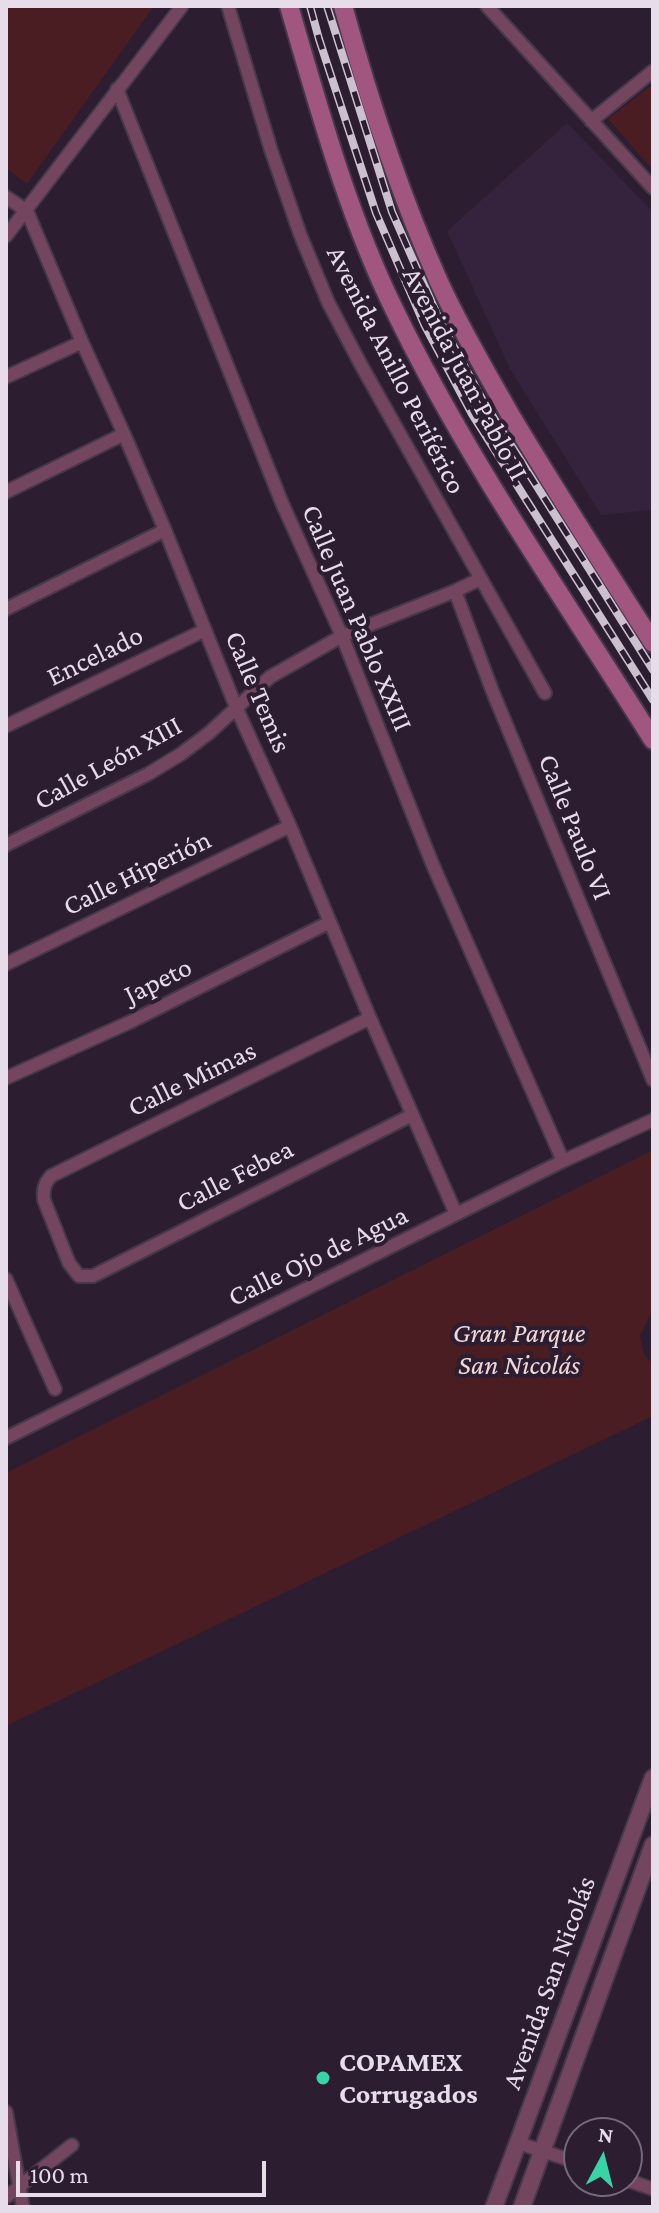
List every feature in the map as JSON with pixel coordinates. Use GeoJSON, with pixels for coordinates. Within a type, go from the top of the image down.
{"type":"FeatureCollection","features":[{"type":"Feature","properties":{"kind":"main road","name":"Avenida Juan Pablo II"},"geometry":{"type":"LineString","coordinates":[[289,6],[328,142],[392,307],[500,500],[653,740]]}},
{"type":"Feature","properties":{"kind":"main road","name":"Avenida Juan Pablo II"},"geometry":{"type":"LineString","coordinates":[[343,6],[377,122],[414,224],[440,284],[476,355],[548,478],[653,643]]}},
{"type":"Feature","properties":{"kind":"street"},"geometry":{"type":"LineString","coordinates":[[6,236],[182,6]]}},
{"type":"Feature","properties":{"kind":"street","name":"Avenida Anillo Periférico"},"geometry":{"type":"LineString","coordinates":[[228,6],[281,178],[328,302],[545,693]]}},
{"type":"Feature","properties":{"kind":"street"},"geometry":{"type":"LineString","coordinates":[[487,6],[653,188]]}},
{"type":"Feature","properties":{"kind":"street"},"geometry":{"type":"LineString","coordinates":[[591,121],[653,71]]}},
{"type":"Feature","properties":{"kind":"street","name":"Calle Juan Pablo XXIII"},"geometry":{"type":"LineString","coordinates":[[117,89],[282,503],[342,636],[432,863],[563,1161]]}},
{"type":"Feature","properties":{"kind":"street"},"geometry":{"type":"LineString","coordinates":[[6,197],[27,211]]}},
{"type":"Feature","properties":{"kind":"street","name":"Calle Temis"},"geometry":{"type":"LineString","coordinates":[[27,211],[165,530],[236,707],[456,1214]]}},
{"type":"Feature","properties":{"kind":"street"},"geometry":{"type":"LineString","coordinates":[[6,377],[82,342]]}},
{"type":"Feature","properties":{"kind":"street"},"geometry":{"type":"LineString","coordinates":[[6,492],[124,434]]}},
{"type":"Feature","properties":{"kind":"street"},"geometry":{"type":"LineString","coordinates":[[6,609],[165,530]]}},
{"type":"Feature","properties":{"kind":"street","name":"Calle León XIII"},"geometry":{"type":"LineString","coordinates":[[6,845],[148,774],[209,733],[270,677],[342,636],[480,579]]}},
{"type":"Feature","properties":{"kind":"street","name":"Calle Paulo VI"},"geometry":{"type":"LineString","coordinates":[[455,591],[492,690],[653,1080]]}},
{"type":"Feature","properties":{"kind":"street","name":"Encelado"},"geometry":{"type":"LineString","coordinates":[[6,726],[205,630]]}},
{"type":"Feature","properties":{"kind":"street","name":"Calle Hiperión"},"geometry":{"type":"LineString","coordinates":[[6,964],[290,826]]}},
{"type":"Feature","properties":{"kind":"street","name":"Japeto"},"geometry":{"type":"LineString","coordinates":[[6,1078],[130,1022],[330,922]]}},
{"type":"Feature","properties":{"kind":"street","name":"Calle Mimas"},"geometry":{"type":"LineString","coordinates":[[79,1276],[69,1263],[44,1200],[43,1190],[51,1176],[370,1018]]}},
{"type":"Feature","properties":{"kind":"street","name":"Calle Febea"},"geometry":{"type":"LineString","coordinates":[[79,1276],[93,1276],[412,1115]]}},
{"type":"Feature","properties":{"kind":"street","name":"Calle Ojo de Agua"},"geometry":{"type":"LineString","coordinates":[[6,1438],[563,1161],[653,1120]]}},
{"type":"Feature","properties":{"kind":"street"},"geometry":{"type":"LineString","coordinates":[[6,1279],[12,1309],[55,1389]]}},
{"type":"Feature","properties":{"kind":"street","name":"Avenida San Nicolás"},"geometry":{"type":"LineString","coordinates":[[494,2207],[653,1778]]}},
{"type":"Feature","properties":{"kind":"street","name":"Avenida San Nicolás"},"geometry":{"type":"LineString","coordinates":[[522,2207],[649,1868],[653,1845]]}},
{"type":"Feature","properties":{"kind":"street"},"geometry":{"type":"LineString","coordinates":[[621,1863],[649,1868]]}},
{"type":"Feature","properties":{"kind":"street"},"geometry":{"type":"LineString","coordinates":[[6,2112],[23,2207]]}},
{"type":"Feature","properties":{"kind":"street"},"geometry":{"type":"LineString","coordinates":[[518,2143],[563,2158]]}},
{"type":"Feature","properties":{"kind":"street"},"geometry":{"type":"LineString","coordinates":[[6,2197],[72,2145]]}},
{"type":"Feature","properties":{"kind":"shaded area"},"geometry":{"type":"Polygon","coordinates":[[[567,123],[653,212],[653,510],[601,515],[510,369],[447,231],[567,123]]]}},
{"type":"Feature","properties":{"kind":"green space"},"geometry":{"type":"Polygon","coordinates":[[[6,6],[154,6],[27,184],[6,168],[6,6]]]}},
{"type":"Feature","properties":{"kind":"green space"},"geometry":{"type":"Polygon","coordinates":[[[653,84],[653,170],[608,119],[653,84]]]}},
{"type":"Feature","properties":{"kind":"green space","name":"Gran Parque San Nicolás"},"geometry":{"type":"Polygon","coordinates":[[[653,1150],[653,1309],[640,1336],[644,1355],[653,1364],[653,1416],[6,1726],[6,1473],[653,1150]]]}},
{"type":"Feature","properties":{"kind":"railway"},"geometry":{"type":"LineString","coordinates":[[310,6],[376,213],[424,324],[472,414],[653,700]]}},
{"type":"Feature","properties":{"kind":"railway"},"geometry":{"type":"LineString","coordinates":[[327,6],[392,212],[440,321],[483,401],[653,670]]}},
{"type":"Feature","properties":{"kind":"place","name":"COPAMEX Corrugados"},"geometry":{"type":"Point","coordinates":[323,2078]}}]}
